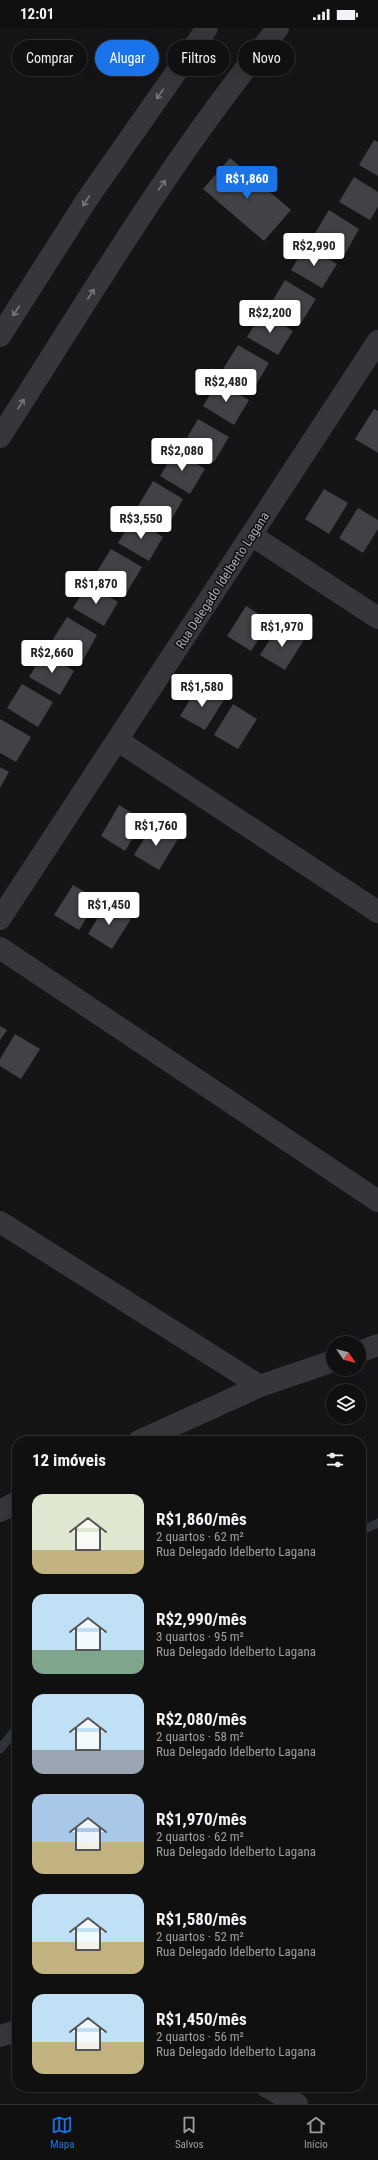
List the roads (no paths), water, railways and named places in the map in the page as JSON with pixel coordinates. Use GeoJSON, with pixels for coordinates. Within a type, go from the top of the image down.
{"type":"FeatureCollection","features":[{"type":"Feature","properties":{"kind":"street"},"geometry":{"type":"LineString","coordinates":[[0,336],[88,198],[207,28]]}},
{"type":"Feature","properties":{"kind":"street"},"geometry":{"type":"LineString","coordinates":[[0,437],[158,190],[248,64],[278,28]]}},
{"type":"Feature","properties":{"kind":"street","name":"Rua Delegado Idelberto Lagana"},"geometry":{"type":"LineString","coordinates":[[0,919],[251,535],[375,350]]}},
{"type":"Feature","properties":{"kind":"street"},"geometry":{"type":"LineString","coordinates":[[251,535],[378,618]]}},
{"type":"Feature","properties":{"kind":"street"},"geometry":{"type":"LineString","coordinates":[[117,740],[378,912]]}},
{"type":"Feature","properties":{"kind":"street"},"geometry":{"type":"LineString","coordinates":[[0,948],[378,1202]]}},
{"type":"Feature","properties":{"kind":"street"},"geometry":{"type":"LineString","coordinates":[[0,1222],[260,1386]]}},
{"type":"Feature","properties":{"kind":"street"},"geometry":{"type":"LineString","coordinates":[[366,1349],[378,1345]]}},
{"type":"Feature","properties":{"kind":"street"},"geometry":{"type":"LineString","coordinates":[[150,1436],[260,1386],[326,1363]]}},
{"type":"Feature","properties":{"kind":"street"},"geometry":{"type":"LineString","coordinates":[[0,1511],[12,1505]]}},
{"type":"Feature","properties":{"kind":"street"},"geometry":{"type":"LineString","coordinates":[[0,2036],[12,2032]]}},
{"type":"Feature","properties":{"kind":"street"},"geometry":{"type":"LineString","coordinates":[[276,2092],[297,2104]]}},
{"type":"Feature","properties":{"kind":"waterway"},"geometry":{"type":"LineString","coordinates":[[366,1529],[378,1523]]}},
{"type":"Feature","properties":{"kind":"waterway"},"geometry":{"type":"LineString","coordinates":[[0,1749],[12,1734]]}}]}
